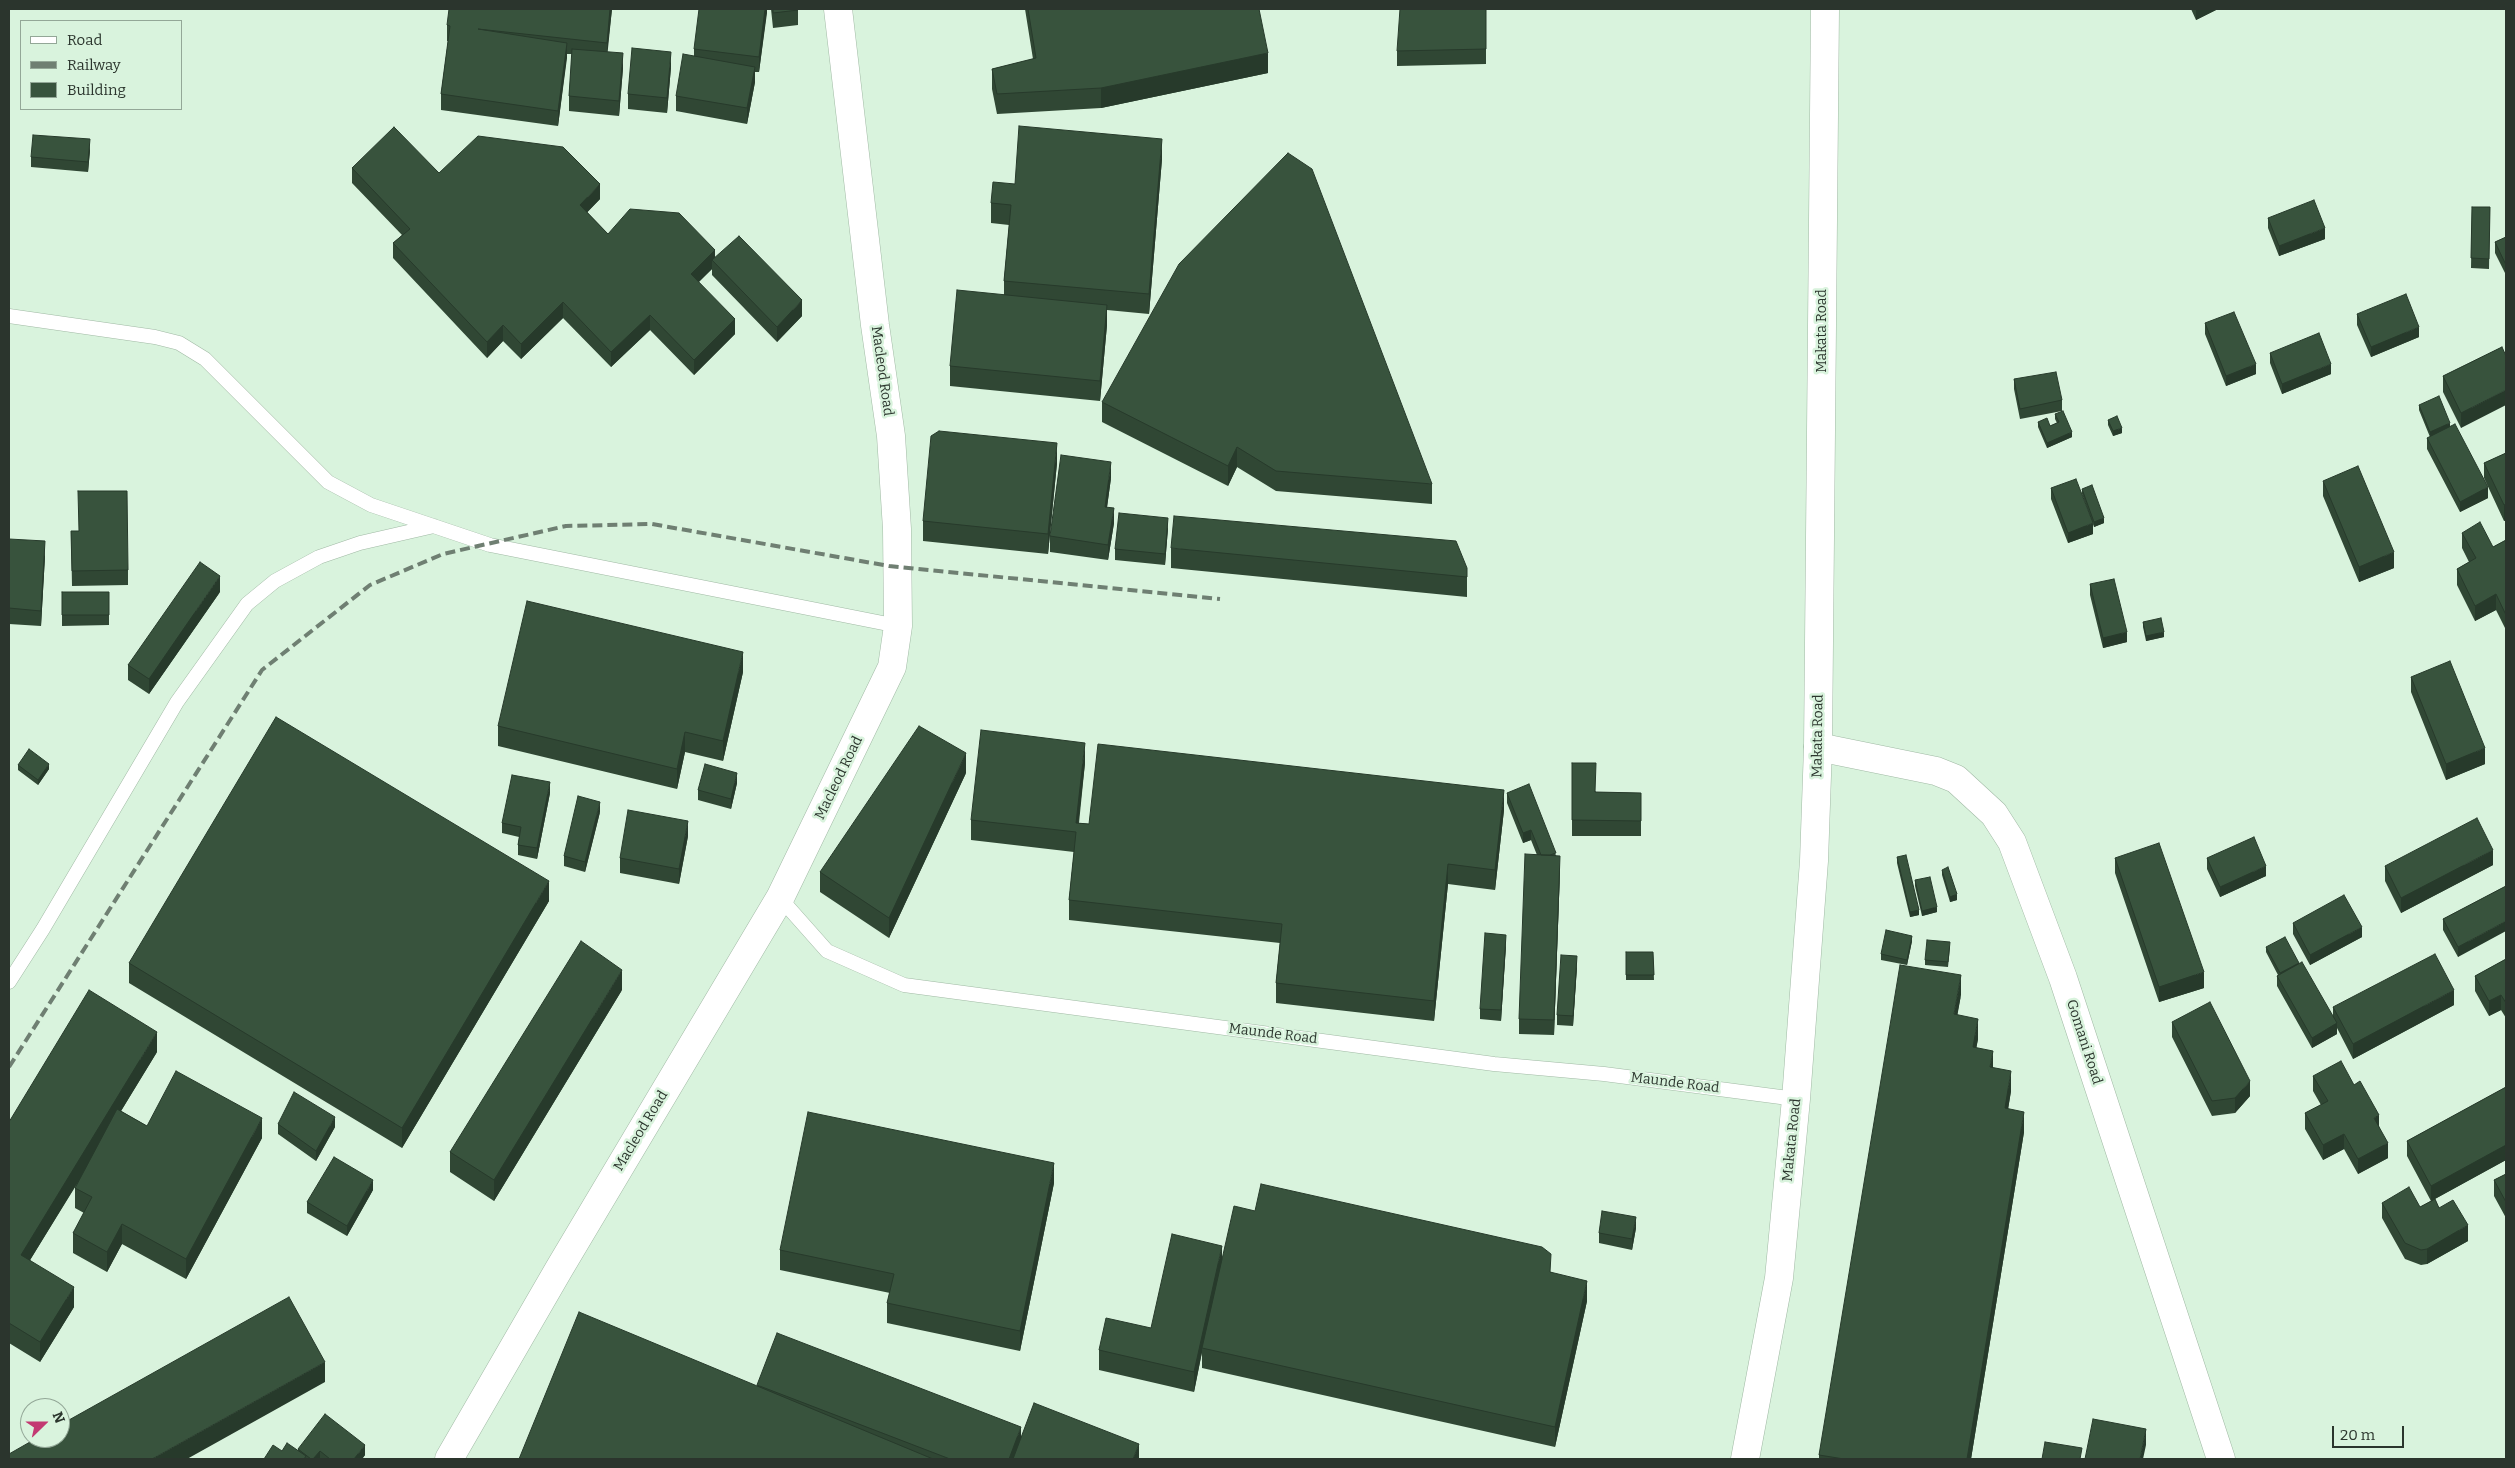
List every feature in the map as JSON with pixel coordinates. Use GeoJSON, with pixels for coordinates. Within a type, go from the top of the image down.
{"type":"FeatureCollection","features":[{"type":"Feature","properties":{"kind":"street","name":"Macleod Road"},"geometry":{"type":"LineString","coordinates":[[449,1459],[559,1269],[780,898],[892,667],[898,626],[897,529],[892,436],[875,325],[838,9]]}},
{"type":"Feature","properties":{"kind":"street","name":"Makata Road"},"geometry":{"type":"LineString","coordinates":[[1745,1459],[1779,1278],[1796,1099],[1814,861],[1818,747],[1825,9]]}},
{"type":"Feature","properties":{"kind":"street","name":"Gomani Road"},"geometry":{"type":"LineString","coordinates":[[1818,747],[1936,771],[1956,779],[1994,814],[2012,842],[2063,978],[2221,1459]]}},
{"type":"Feature","properties":{"kind":"lane"},"geometry":{"type":"LineString","coordinates":[[9,316],[155,337],[179,343],[205,359],[328,482],[371,505],[490,545],[898,626]]}},
{"type":"Feature","properties":{"kind":"lane"},"geometry":{"type":"LineString","coordinates":[[9,982],[42,930],[177,702],[247,604],[275,581],[319,557],[360,543],[435,526]]}},
{"type":"Feature","properties":{"kind":"lane","name":"Maunde Road"},"geometry":{"type":"LineString","coordinates":[[780,898],[827,950],[904,985],[1494,1064],[1604,1074],[1796,1099]]}},
{"type":"Feature","properties":{"kind":"building"},"geometry":{"type":"Polygon","coordinates":[[[449,9],[610,9],[607,43],[478,29],[567,43],[558,111],[441,94],[450,26],[447,25],[449,9]]]}},
{"type":"Feature","properties":{"kind":"building"},"geometry":{"type":"Polygon","coordinates":[[[699,9],[765,9],[759,57],[694,49],[699,9]]]}},
{"type":"Feature","properties":{"kind":"building"},"geometry":{"type":"Polygon","coordinates":[[[773,9],[798,9],[798,10],[773,13],[773,9]]]}},
{"type":"Feature","properties":{"kind":"building"},"geometry":{"type":"Polygon","coordinates":[[[1028,9],[1259,9],[1268,53],[1101,88],[997,94],[992,69],[1036,58],[1028,9]]]}},
{"type":"Feature","properties":{"kind":"building"},"geometry":{"type":"Polygon","coordinates":[[[1400,9],[1486,9],[1486,49],[1397,51],[1400,9]]]}},
{"type":"Feature","properties":{"kind":"building"},"geometry":{"type":"Polygon","coordinates":[[[632,48],[671,52],[667,98],[628,94],[632,48]]]}},
{"type":"Feature","properties":{"kind":"building"},"geometry":{"type":"Polygon","coordinates":[[[572,49],[623,53],[619,101],[569,96],[572,49]]]}},
{"type":"Feature","properties":{"kind":"building"},"geometry":{"type":"Polygon","coordinates":[[[683,54],[755,67],[747,108],[676,96],[683,54]]]}},
{"type":"Feature","properties":{"kind":"building"},"geometry":{"type":"Polygon","coordinates":[[[1019,126],[1162,139],[1149,294],[1004,281],[1011,205],[991,203],[993,182],[1015,184],[1019,126]]]}},
{"type":"Feature","properties":{"kind":"building"},"geometry":{"type":"Polygon","coordinates":[[[394,127],[439,173],[478,136],[563,147],[600,184],[580,205],[608,234],[630,209],[679,213],[715,250],[691,274],[735,319],[694,360],[650,315],[611,352],[563,302],[521,344],[503,325],[487,342],[393,243],[410,229],[352,168],[394,127]]]}},
{"type":"Feature","properties":{"kind":"building"},"geometry":{"type":"Polygon","coordinates":[[[33,135],[90,139],[88,162],[31,157],[33,135]]]}},
{"type":"Feature","properties":{"kind":"building"},"geometry":{"type":"Polygon","coordinates":[[[1288,153],[1312,169],[1432,484],[1276,471],[1237,447],[1228,466],[1102,402],[1179,264],[1288,153]]]}},
{"type":"Feature","properties":{"kind":"building"},"geometry":{"type":"Polygon","coordinates":[[[2314,200],[2325,228],[2279,246],[2268,218],[2314,200]]]}},
{"type":"Feature","properties":{"kind":"building"},"geometry":{"type":"Polygon","coordinates":[[[2472,207],[2490,207],[2489,259],[2471,258],[2472,207]]]}},
{"type":"Feature","properties":{"kind":"building"},"geometry":{"type":"Polygon","coordinates":[[[739,236],[802,300],[777,327],[712,260],[739,236]]]}},
{"type":"Feature","properties":{"kind":"building"},"geometry":{"type":"Polygon","coordinates":[[[2506,237],[2506,265],[2495,242],[2506,237]]]}},
{"type":"Feature","properties":{"kind":"building"},"geometry":{"type":"Polygon","coordinates":[[[957,290],[1107,305],[1100,381],[950,366],[957,290]]]}},
{"type":"Feature","properties":{"kind":"building"},"geometry":{"type":"Polygon","coordinates":[[[2406,294],[2419,327],[2371,347],[2357,314],[2406,294]]]}},
{"type":"Feature","properties":{"kind":"building"},"geometry":{"type":"Polygon","coordinates":[[[2234,312],[2256,364],[2226,376],[2205,323],[2234,312]]]}},
{"type":"Feature","properties":{"kind":"building"},"geometry":{"type":"Polygon","coordinates":[[[2319,333],[2331,364],[2282,384],[2270,353],[2319,333]]]}},
{"type":"Feature","properties":{"kind":"building"},"geometry":{"type":"Polygon","coordinates":[[[2502,347],[2506,356],[2506,390],[2461,413],[2443,376],[2502,347]]]}},
{"type":"Feature","properties":{"kind":"building"},"geometry":{"type":"Polygon","coordinates":[[[2056,372],[2062,400],[2020,409],[2014,379],[2056,372]]]}},
{"type":"Feature","properties":{"kind":"building"},"geometry":{"type":"Polygon","coordinates":[[[2439,396],[2450,423],[2430,432],[2419,405],[2439,396]]]}},
{"type":"Feature","properties":{"kind":"building"},"geometry":{"type":"Polygon","coordinates":[[[2063,411],[2072,432],[2047,443],[2038,422],[2047,418],[2050,426],[2059,422],[2055,414],[2063,411]]]}},
{"type":"Feature","properties":{"kind":"building"},"geometry":{"type":"Polygon","coordinates":[[[2117,416],[2122,428],[2113,431],[2108,420],[2117,416]]]}},
{"type":"Feature","properties":{"kind":"building"},"geometry":{"type":"Polygon","coordinates":[[[2455,424],[2488,487],[2460,502],[2427,438],[2455,424]]]}},
{"type":"Feature","properties":{"kind":"building"},"geometry":{"type":"Polygon","coordinates":[[[939,431],[1057,443],[1048,534],[923,521],[931,436],[939,431]]]}},
{"type":"Feature","properties":{"kind":"building"},"geometry":{"type":"Polygon","coordinates":[[[2506,453],[2506,504],[2504,505],[2484,463],[2506,453]]]}},
{"type":"Feature","properties":{"kind":"building"},"geometry":{"type":"Polygon","coordinates":[[[1061,455],[1111,462],[1105,507],[1114,508],[1108,545],[1050,536],[1061,455]]]}},
{"type":"Feature","properties":{"kind":"building"},"geometry":{"type":"Polygon","coordinates":[[[2358,466],[2394,552],[2359,567],[2323,481],[2358,466]]]}},
{"type":"Feature","properties":{"kind":"building"},"geometry":{"type":"Polygon","coordinates":[[[2076,479],[2093,523],[2068,533],[2051,488],[2076,479]]]}},
{"type":"Feature","properties":{"kind":"building"},"geometry":{"type":"Polygon","coordinates":[[[2092,485],[2104,518],[2094,522],[2082,489],[2092,485]]]}},
{"type":"Feature","properties":{"kind":"building"},"geometry":{"type":"Polygon","coordinates":[[[78,491],[127,491],[128,570],[72,571],[71,531],[79,531],[78,491]]]}},
{"type":"Feature","properties":{"kind":"building"},"geometry":{"type":"Polygon","coordinates":[[[1119,513],[1168,518],[1165,554],[1115,549],[1119,513]]]}},
{"type":"Feature","properties":{"kind":"building"},"geometry":{"type":"Polygon","coordinates":[[[1174,516],[1456,541],[1467,568],[1467,577],[1171,548],[1174,516]]]}},
{"type":"Feature","properties":{"kind":"building"},"geometry":{"type":"Polygon","coordinates":[[[2480,522],[2493,547],[2506,540],[2506,615],[2496,594],[2475,606],[2457,569],[2476,558],[2462,533],[2480,522]]]}},
{"type":"Feature","properties":{"kind":"building"},"geometry":{"type":"Polygon","coordinates":[[[9,539],[45,541],[41,611],[9,608],[9,539]]]}},
{"type":"Feature","properties":{"kind":"building"},"geometry":{"type":"Polygon","coordinates":[[[200,562],[220,576],[149,679],[128,665],[200,562]]]}},
{"type":"Feature","properties":{"kind":"building"},"geometry":{"type":"Polygon","coordinates":[[[2114,579],[2127,632],[2103,638],[2090,584],[2114,579]]]}},
{"type":"Feature","properties":{"kind":"building"},"geometry":{"type":"Polygon","coordinates":[[[62,592],[109,592],[109,615],[62,615],[62,592]]]}},
{"type":"Feature","properties":{"kind":"building"},"geometry":{"type":"Polygon","coordinates":[[[527,601],[743,652],[723,741],[685,732],[677,769],[498,726],[527,601]]]}},
{"type":"Feature","properties":{"kind":"building"},"geometry":{"type":"Polygon","coordinates":[[[2161,618],[2164,632],[2146,636],[2143,622],[2161,618]]]}},
{"type":"Feature","properties":{"kind":"building"},"geometry":{"type":"Polygon","coordinates":[[[2450,661],[2485,748],[2446,764],[2411,677],[2450,661]]]}},
{"type":"Feature","properties":{"kind":"building"},"geometry":{"type":"Polygon","coordinates":[[[276,717],[549,881],[402,1128],[129,963],[276,717]]]}},
{"type":"Feature","properties":{"kind":"building"},"geometry":{"type":"Polygon","coordinates":[[[919,726],[966,753],[889,918],[820,872],[919,726]]]}},
{"type":"Feature","properties":{"kind":"building"},"geometry":{"type":"Polygon","coordinates":[[[981,730],[1085,743],[1076,823],[1089,824],[1098,744],[1504,790],[1495,870],[1448,864],[1434,1001],[1276,983],[1282,924],[1069,900],[1076,832],[971,820],[981,730]]]}},
{"type":"Feature","properties":{"kind":"building"},"geometry":{"type":"Polygon","coordinates":[[[29,749],[49,764],[38,780],[18,765],[29,749]]]}},
{"type":"Feature","properties":{"kind":"building"},"geometry":{"type":"Polygon","coordinates":[[[1572,763],[1596,763],[1595,792],[1641,793],[1641,821],[1572,820],[1572,763]]]}},
{"type":"Feature","properties":{"kind":"building"},"geometry":{"type":"Polygon","coordinates":[[[705,764],[737,773],[731,799],[698,790],[705,764]]]}},
{"type":"Feature","properties":{"kind":"building"},"geometry":{"type":"Polygon","coordinates":[[[512,775],[550,782],[537,848],[518,845],[521,827],[502,823],[512,775]]]}},
{"type":"Feature","properties":{"kind":"building"},"geometry":{"type":"Polygon","coordinates":[[[1529,784],[1556,853],[1541,855],[1531,830],[1523,833],[1507,793],[1529,784]]]}},
{"type":"Feature","properties":{"kind":"building"},"geometry":{"type":"Polygon","coordinates":[[[578,796],[600,802],[585,862],[564,856],[578,796]]]}},
{"type":"Feature","properties":{"kind":"building"},"geometry":{"type":"Polygon","coordinates":[[[628,810],[688,821],[679,869],[620,858],[628,810]]]}},
{"type":"Feature","properties":{"kind":"building"},"geometry":{"type":"Polygon","coordinates":[[[2477,818],[2493,850],[2401,898],[2385,866],[2477,818]]]}},
{"type":"Feature","properties":{"kind":"building"},"geometry":{"type":"Polygon","coordinates":[[[2254,837],[2266,866],[2220,887],[2207,858],[2254,837]]]}},
{"type":"Feature","properties":{"kind":"building"},"geometry":{"type":"Polygon","coordinates":[[[2159,843],[2204,972],[2159,987],[2115,858],[2159,843]]]}},
{"type":"Feature","properties":{"kind":"building"},"geometry":{"type":"Polygon","coordinates":[[[1525,854],[1560,856],[1554,1020],[1519,1019],[1525,854]]]}},
{"type":"Feature","properties":{"kind":"building"},"geometry":{"type":"Polygon","coordinates":[[[1906,855],[1919,910],[1910,912],[1897,857],[1906,855]]]}},
{"type":"Feature","properties":{"kind":"building"},"geometry":{"type":"Polygon","coordinates":[[[1948,867],[1957,894],[1950,897],[1942,870],[1948,867]]]}},
{"type":"Feature","properties":{"kind":"building"},"geometry":{"type":"Polygon","coordinates":[[[1930,877],[1937,907],[1922,911],[1915,880],[1930,877]]]}},
{"type":"Feature","properties":{"kind":"building"},"geometry":{"type":"Polygon","coordinates":[[[2506,886],[2506,921],[2458,947],[2443,919],[2506,886]]]}},
{"type":"Feature","properties":{"kind":"building"},"geometry":{"type":"Polygon","coordinates":[[[2344,895],[2362,927],[2310,955],[2293,923],[2344,895]]]}},
{"type":"Feature","properties":{"kind":"building"},"geometry":{"type":"Polygon","coordinates":[[[1886,930],[1912,936],[1907,960],[1881,954],[1886,930]]]}},
{"type":"Feature","properties":{"kind":"building"},"geometry":{"type":"Polygon","coordinates":[[[1485,933],[1506,935],[1501,1010],[1480,1009],[1485,933]]]}},
{"type":"Feature","properties":{"kind":"building"},"geometry":{"type":"Polygon","coordinates":[[[2285,937],[2299,963],[2280,973],[2266,947],[2285,937]]]}},
{"type":"Feature","properties":{"kind":"building"},"geometry":{"type":"Polygon","coordinates":[[[1927,940],[1950,942],[1948,962],[1925,960],[1927,940]]]}},
{"type":"Feature","properties":{"kind":"building"},"geometry":{"type":"Polygon","coordinates":[[[581,941],[622,970],[494,1180],[450,1152],[581,941]]]}},
{"type":"Feature","properties":{"kind":"building"},"geometry":{"type":"Polygon","coordinates":[[[1626,952],[1653,952],[1654,975],[1626,975],[1626,952]]]}},
{"type":"Feature","properties":{"kind":"building"},"geometry":{"type":"Polygon","coordinates":[[[2435,954],[2454,990],[2353,1044],[2333,1007],[2435,954]]]}},
{"type":"Feature","properties":{"kind":"building"},"geometry":{"type":"Polygon","coordinates":[[[1561,955],[1577,956],[1573,1016],[1557,1015],[1561,955]]]}},
{"type":"Feature","properties":{"kind":"building"},"geometry":{"type":"Polygon","coordinates":[[[2506,959],[2506,1003],[2501,995],[2489,1001],[2475,976],[2506,959]]]}},
{"type":"Feature","properties":{"kind":"building"},"geometry":{"type":"Polygon","coordinates":[[[2302,962],[2337,1023],[2312,1038],[2277,976],[2302,962]]]}},
{"type":"Feature","properties":{"kind":"building"},"geometry":{"type":"Polygon","coordinates":[[[1900,965],[1961,975],[1954,1014],[1978,1019],[1973,1047],[1993,1051],[1990,1067],[2011,1071],[2005,1108],[2024,1112],[1967,1459],[1844,1459],[1819,1455],[1900,965]]]}},
{"type":"Feature","properties":{"kind":"building"},"geometry":{"type":"Polygon","coordinates":[[[89,990],[157,1032],[21,1255],[74,1287],[40,1342],[9,1323],[9,1122],[89,990]]]}},
{"type":"Feature","properties":{"kind":"building"},"geometry":{"type":"Polygon","coordinates":[[[2210,1002],[2250,1081],[2235,1098],[2212,1101],[2172,1022],[2210,1002]]]}},
{"type":"Feature","properties":{"kind":"building"},"geometry":{"type":"Polygon","coordinates":[[[2341,1061],[2354,1085],[2360,1081],[2379,1115],[2374,1118],[2388,1143],[2358,1159],[2344,1134],[2323,1145],[2305,1113],[2328,1101],[2313,1076],[2341,1061]]]}},
{"type":"Feature","properties":{"kind":"building"},"geometry":{"type":"Polygon","coordinates":[[[176,1071],[262,1118],[186,1259],[122,1224],[107,1252],[73,1233],[92,1197],[75,1188],[117,1109],[147,1126],[176,1071]]]}},
{"type":"Feature","properties":{"kind":"building"},"geometry":{"type":"Polygon","coordinates":[[[2506,1087],[2506,1145],[2431,1186],[2407,1141],[2506,1087]]]}},
{"type":"Feature","properties":{"kind":"building"},"geometry":{"type":"Polygon","coordinates":[[[294,1092],[335,1117],[316,1151],[278,1124],[294,1092]]]}},
{"type":"Feature","properties":{"kind":"building"},"geometry":{"type":"Polygon","coordinates":[[[808,1112],[1054,1163],[1020,1331],[887,1303],[894,1274],[780,1250],[808,1112]]]}},
{"type":"Feature","properties":{"kind":"building"},"geometry":{"type":"Polygon","coordinates":[[[334,1157],[373,1180],[347,1226],[307,1202],[334,1157]]]}},
{"type":"Feature","properties":{"kind":"building"},"geometry":{"type":"Polygon","coordinates":[[[2506,1174],[2506,1202],[2494,1180],[2506,1174]]]}},
{"type":"Feature","properties":{"kind":"building"},"geometry":{"type":"Polygon","coordinates":[[[1261,1184],[1542,1247],[1551,1254],[1550,1272],[1587,1281],[1555,1427],[1202,1348],[1234,1206],[1255,1211],[1261,1184]]]}},
{"type":"Feature","properties":{"kind":"building"},"geometry":{"type":"Polygon","coordinates":[[[2409,1187],[2420,1207],[2435,1199],[2439,1208],[2453,1200],[2468,1225],[2427,1249],[2421,1250],[2405,1243],[2382,1203],[2409,1187]]]}},
{"type":"Feature","properties":{"kind":"building"},"geometry":{"type":"Polygon","coordinates":[[[1602,1211],[1636,1217],[1632,1239],[1599,1233],[1602,1211]]]}},
{"type":"Feature","properties":{"kind":"building"},"geometry":{"type":"Polygon","coordinates":[[[1172,1234],[1222,1246],[1194,1372],[1099,1350],[1106,1318],[1151,1328],[1172,1234]]]}},
{"type":"Feature","properties":{"kind":"building"},"geometry":{"type":"Polygon","coordinates":[[[289,1297],[325,1362],[152,1459],[9,1459],[9,1454],[20,1448],[70,1448],[70,1419],[289,1297]]]}},
{"type":"Feature","properties":{"kind":"building"},"geometry":{"type":"Polygon","coordinates":[[[579,1312],[933,1459],[519,1459],[579,1312]]]}},
{"type":"Feature","properties":{"kind":"building"},"geometry":{"type":"Polygon","coordinates":[[[777,1333],[1021,1427],[1009,1459],[950,1459],[757,1385],[777,1333]]]}},
{"type":"Feature","properties":{"kind":"building"},"geometry":{"type":"Polygon","coordinates":[[[1034,1403],[1139,1444],[1133,1459],[1013,1459],[1034,1403]]]}},
{"type":"Feature","properties":{"kind":"building"},"geometry":{"type":"Polygon","coordinates":[[[325,1414],[365,1445],[354,1459],[330,1459],[320,1451],[311,1459],[298,1449],[325,1414]]]}},
{"type":"Feature","properties":{"kind":"building"},"geometry":{"type":"Polygon","coordinates":[[[2093,1419],[2146,1429],[2140,1459],[2085,1459],[2093,1419]]]}},
{"type":"Feature","properties":{"kind":"building"},"geometry":{"type":"Polygon","coordinates":[[[2045,1442],[2082,1448],[2080,1459],[2042,1459],[2045,1442]]]}},
{"type":"Feature","properties":{"kind":"building"},"geometry":{"type":"Polygon","coordinates":[[[287,1443],[306,1456],[304,1459],[264,1459],[273,1445],[282,1451],[287,1443]]]}},
{"type":"Feature","properties":{"kind":"railway"},"geometry":{"type":"LineString","coordinates":[[9,1067],[262,670],[370,585],[443,554],[566,526],[652,524],[889,566],[1220,599]]}}]}
